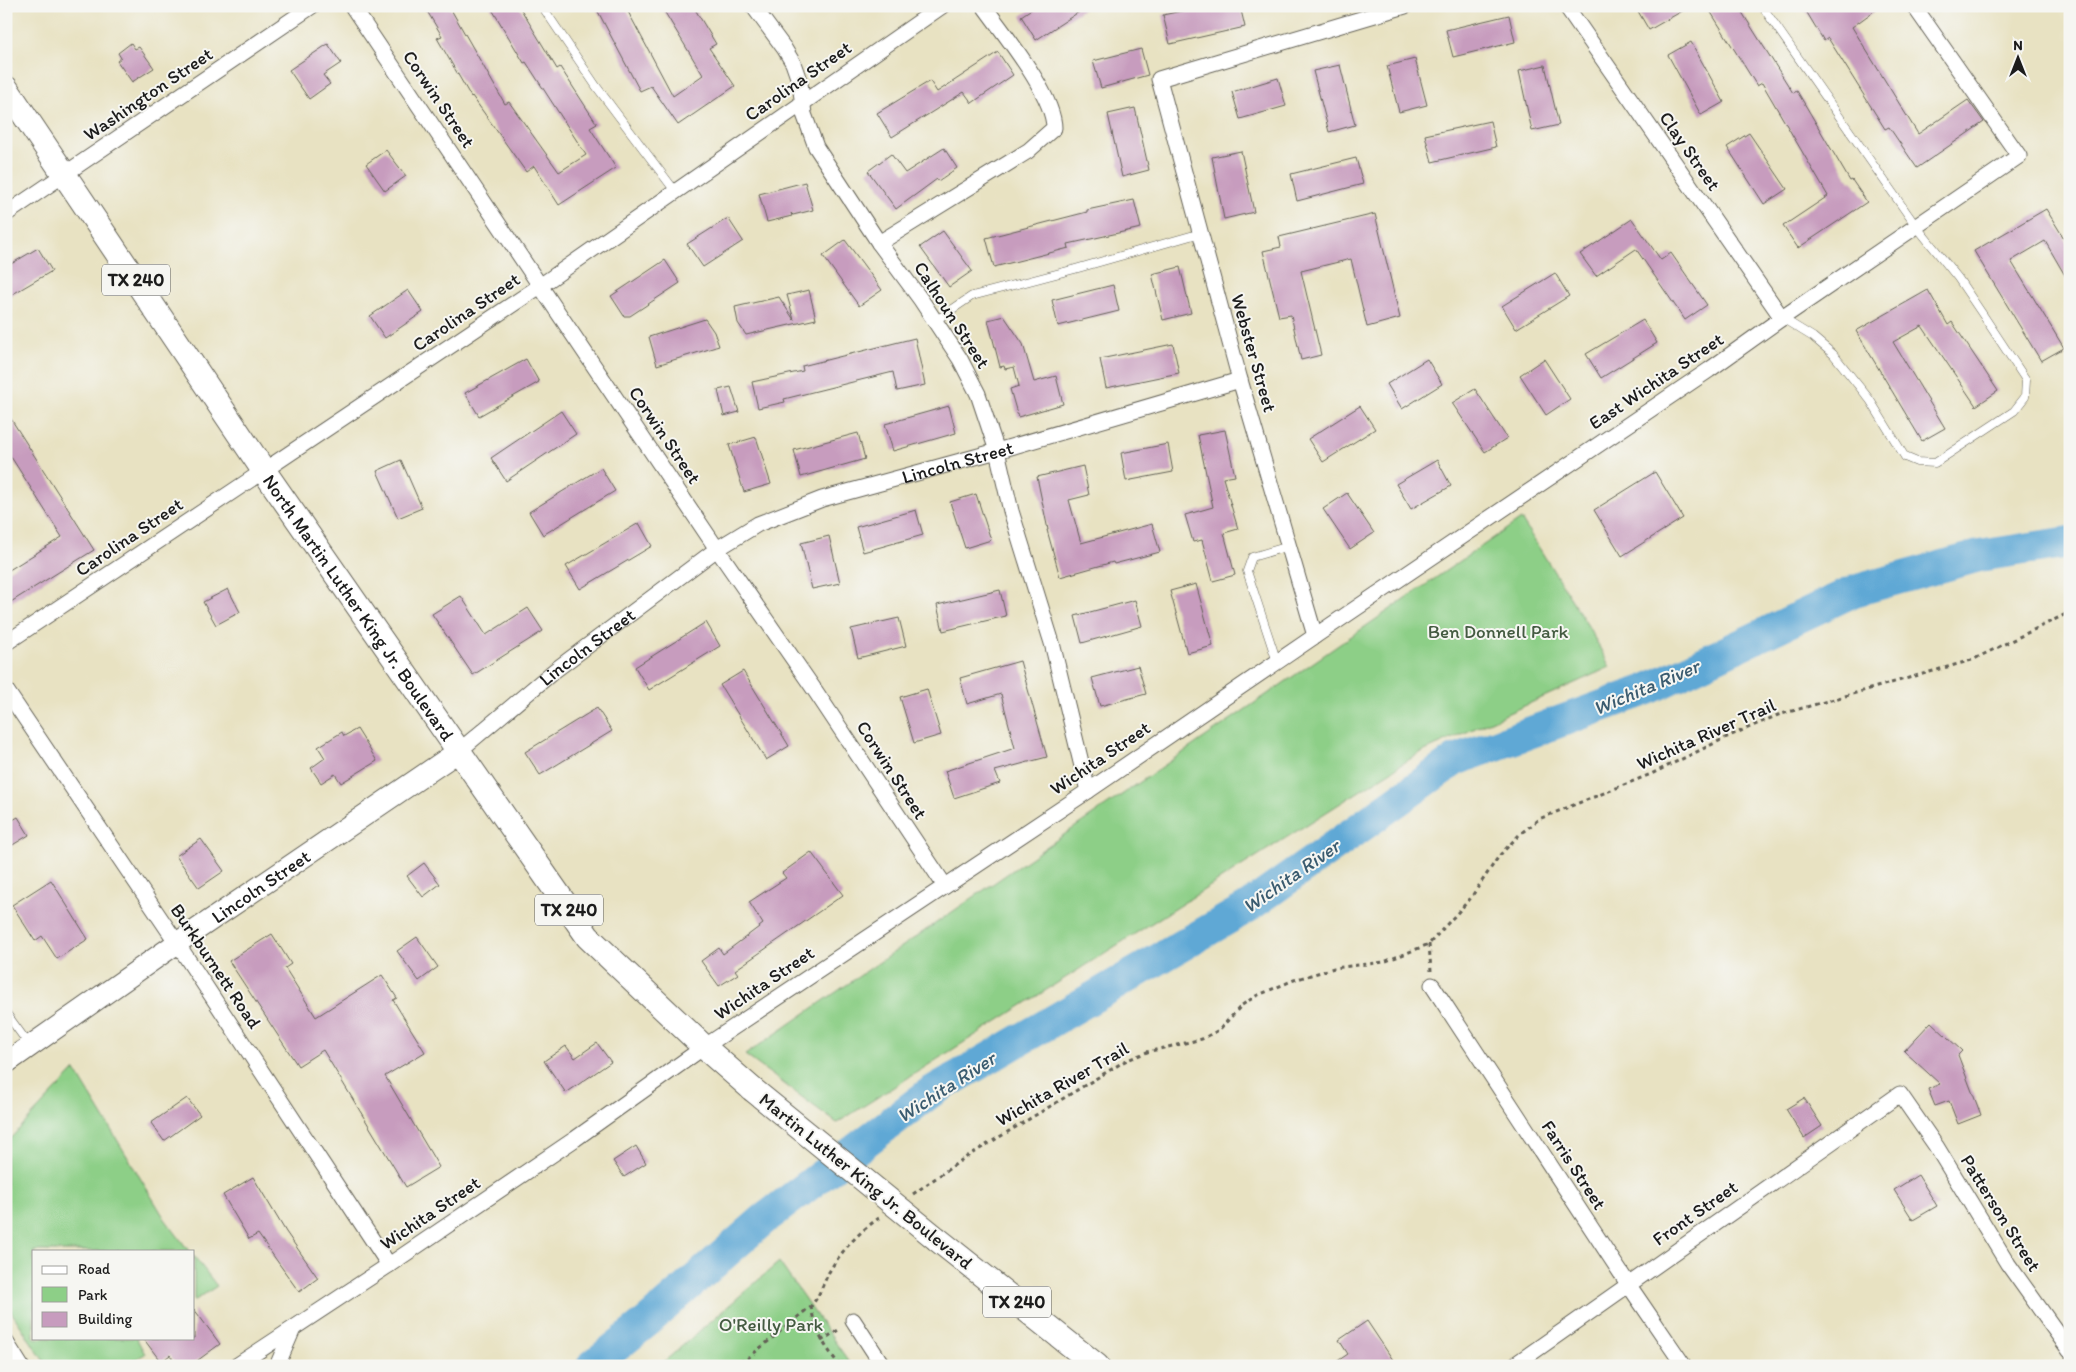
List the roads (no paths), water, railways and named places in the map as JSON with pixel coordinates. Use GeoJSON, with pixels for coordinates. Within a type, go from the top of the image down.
{"type":"FeatureCollection","features":[{"type":"Feature","properties":{"kind":"main road","name":"North Martin Luther King Jr. Boulevard"},"geometry":{"type":"LineString","coordinates":[[6,88],[264,472],[588,937],[752,1090]]}},
{"type":"Feature","properties":{"kind":"main road","name":"Lincoln Street"},"geometry":{"type":"LineString","coordinates":[[6,1063],[177,943],[458,751]]}},
{"type":"Feature","properties":{"kind":"main road","name":"Martin Luther King Jr. Boulevard"},"geometry":{"type":"LineString","coordinates":[[752,1090],[1097,1366]]}},
{"type":"Feature","properties":{"kind":"street","name":"Washington Street"},"geometry":{"type":"LineString","coordinates":[[6,214],[312,6]]}},
{"type":"Feature","properties":{"kind":"street","name":"Corwin Street"},"geometry":{"type":"LineString","coordinates":[[352,6],[945,886]]}},
{"type":"Feature","properties":{"kind":"street","name":"Calhoun Street"},"geometry":{"type":"LineString","coordinates":[[753,6],[793,63],[800,83],[804,102],[804,114],[816,147],[878,243],[935,321],[960,359],[978,394],[997,451],[1011,511],[1052,643],[1088,791]]}},
{"type":"Feature","properties":{"kind":"street","name":"Carolina Street"},"geometry":{"type":"LineString","coordinates":[[6,643],[540,286],[942,6]]}},
{"type":"Feature","properties":{"kind":"street"},"geometry":{"type":"LineString","coordinates":[[878,243],[1028,151],[1054,128],[1054,117],[1043,92],[984,6]]}},
{"type":"Feature","properties":{"kind":"street","name":"Webster Street"},"geometry":{"type":"LineString","coordinates":[[1315,636],[1240,380],[1159,79],[1405,6]]}},
{"type":"Feature","properties":{"kind":"street","name":"Clay Street"},"geometry":{"type":"LineString","coordinates":[[1566,6],[1782,318]]}},
{"type":"Feature","properties":{"kind":"street","name":"East Wichita Street"},"geometry":{"type":"LineString","coordinates":[[1315,636],[1701,376],[1782,318],[2019,156],[1914,6]]}},
{"type":"Feature","properties":{"kind":"street","name":"Lincoln Street"},"geometry":{"type":"LineString","coordinates":[[458,751],[554,671],[717,549],[758,524],[806,503],[997,451],[1240,380]]}},
{"type":"Feature","properties":{"kind":"street","name":"Wichita Street"},"geometry":{"type":"LineString","coordinates":[[236,1366],[390,1265],[704,1047],[1088,791],[1315,636]]}},
{"type":"Feature","properties":{"kind":"street","name":"Burkburnett Road"},"geometry":{"type":"LineString","coordinates":[[6,690],[177,943],[390,1265]]}},
{"type":"Feature","properties":{"kind":"street","name":"Farris Street"},"geometry":{"type":"LineString","coordinates":[[1432,985],[1684,1366]]}},
{"type":"Feature","properties":{"kind":"street","name":"Front Street"},"geometry":{"type":"LineString","coordinates":[[1513,1366],[1900,1094]]}},
{"type":"Feature","properties":{"kind":"street","name":"Patterson Street"},"geometry":{"type":"LineString","coordinates":[[1900,1094],[1936,1146],[2008,1264],[2070,1351]]}},
{"type":"Feature","properties":{"kind":"street"},"geometry":{"type":"LineString","coordinates":[[853,1320],[883,1366]]}},
{"type":"Feature","properties":{"kind":"street"},"geometry":{"type":"LineString","coordinates":[[277,1366],[293,1329]]}},
{"type":"Feature","properties":{"kind":"street"},"geometry":{"type":"LineString","coordinates":[[6,1342],[21,1366]]}},
{"type":"Feature","properties":{"kind":"lane"},"geometry":{"type":"LineString","coordinates":[[542,6],[596,86],[675,191]]}},
{"type":"Feature","properties":{"kind":"lane"},"geometry":{"type":"LineString","coordinates":[[1762,6],[1916,226],[1958,278],[2026,380],[2025,397],[2014,411],[1935,463],[1917,462],[1905,457],[1870,400],[1833,354],[1813,338],[1782,318]]}},
{"type":"Feature","properties":{"kind":"lane"},"geometry":{"type":"LineString","coordinates":[[935,321],[972,296],[1201,233]]}},
{"type":"Feature","properties":{"kind":"lane"},"geometry":{"type":"LineString","coordinates":[[1277,662],[1247,572],[1252,557],[1288,546]]}},
{"type":"Feature","properties":{"kind":"lane"},"geometry":{"type":"LineString","coordinates":[[6,1013],[30,1046]]}},
{"type":"Feature","properties":{"kind":"waterway","name":"Wichita River"},"geometry":{"type":"LineString","coordinates":[[592,1366],[648,1321],[763,1220],[931,1092],[1248,907],[1455,760],[1646,690],[1854,591],[1979,556],[2070,542]]}},
{"type":"Feature","properties":{"kind":"park label","name":"Ben Donnell Park"},"geometry":{"type":"Point","coordinates":[1498,631]}},
{"type":"Feature","properties":{"kind":"park label","name":"O'Reilly Park"},"geometry":{"type":"Point","coordinates":[771,1324]}}]}
